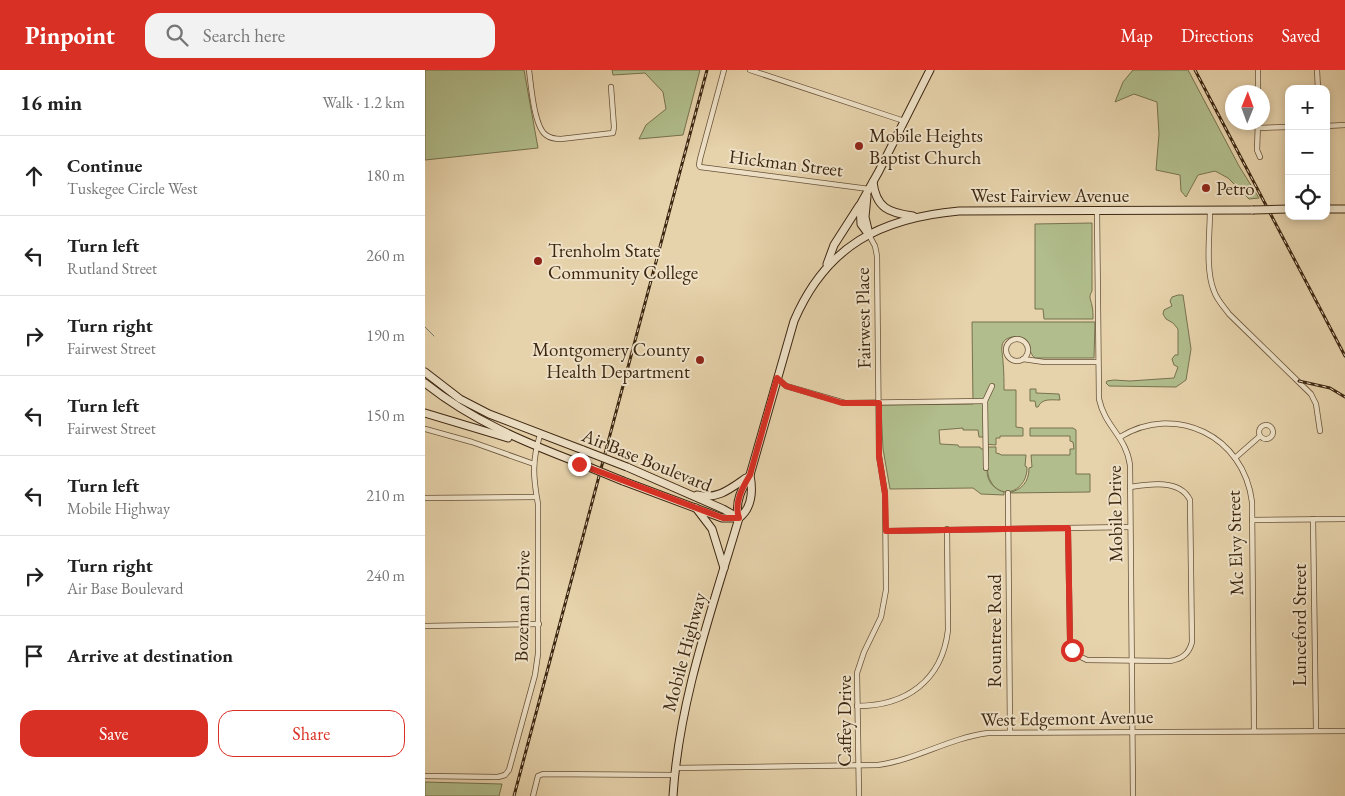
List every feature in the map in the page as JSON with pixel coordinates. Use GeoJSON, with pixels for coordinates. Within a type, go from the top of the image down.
{"type":"FeatureCollection","features":[{"type":"Feature","properties":{"kind":"main road"},"geometry":{"type":"LineString","coordinates":[[826,267],[834,245],[869,190],[930,70]]}},
{"type":"Feature","properties":{"kind":"main road"},"geometry":{"type":"LineString","coordinates":[[873,181],[876,197],[885,208],[901,214],[918,216]]}},
{"type":"Feature","properties":{"kind":"main road"},"geometry":{"type":"LineString","coordinates":[[869,190],[865,217],[869,235]]}},
{"type":"Feature","properties":{"kind":"main road"},"geometry":{"type":"LineString","coordinates":[[860,205],[861,224],[869,235]]}},
{"type":"Feature","properties":{"kind":"main road","name":"West Fairview Avenue"},"geometry":{"type":"LineString","coordinates":[[826,267],[855,243],[869,235],[896,222],[918,216],[959,211],[1285,209]]}},
{"type":"Feature","properties":{"kind":"main road"},"geometry":{"type":"LineString","coordinates":[[1330,209],[1345,209]]}},
{"type":"Feature","properties":{"kind":"main road","name":"Mobile Highway"},"geometry":{"type":"LineString","coordinates":[[673,796],[681,728],[688,691],[739,518],[736,509],[743,487],[750,475],[790,333],[799,309],[813,284],[826,267]]}},
{"type":"Feature","properties":{"kind":"main road","name":"Air Base Boulevard"},"geometry":{"type":"LineString","coordinates":[[425,372],[460,399],[489,414],[627,467],[723,509],[739,518]]}},
{"type":"Feature","properties":{"kind":"main road","name":"Air Base Boulevard"},"geometry":{"type":"LineString","coordinates":[[425,383],[473,417],[537,447],[723,518],[739,518]]}},
{"type":"Feature","properties":{"kind":"main road"},"geometry":{"type":"LineString","coordinates":[[425,413],[537,447]]}},
{"type":"Feature","properties":{"kind":"main road"},"geometry":{"type":"LineString","coordinates":[[683,492],[700,496],[718,495],[726,492],[750,475]]}},
{"type":"Feature","properties":{"kind":"main road"},"geometry":{"type":"LineString","coordinates":[[696,508],[712,529],[724,568]]}},
{"type":"Feature","properties":{"kind":"street"},"geometry":{"type":"LineString","coordinates":[[529,70],[539,126],[545,135],[554,138],[610,135],[613,133],[611,87]]}},
{"type":"Feature","properties":{"kind":"street","name":"Hickman Street"},"geometry":{"type":"LineString","coordinates":[[724,70],[699,166],[869,190]]}},
{"type":"Feature","properties":{"kind":"street"},"geometry":{"type":"LineString","coordinates":[[750,70],[904,121]]}},
{"type":"Feature","properties":{"kind":"street"},"geometry":{"type":"LineString","coordinates":[[1258,70],[1258,85]]}},
{"type":"Feature","properties":{"kind":"street"},"geometry":{"type":"LineString","coordinates":[[1317,70],[1318,85]]}},
{"type":"Feature","properties":{"kind":"street"},"geometry":{"type":"LineString","coordinates":[[1330,126],[1345,125]]}},
{"type":"Feature","properties":{"kind":"street"},"geometry":{"type":"LineString","coordinates":[[1270,126],[1285,127]]}},
{"type":"Feature","properties":{"kind":"street"},"geometry":{"type":"LineString","coordinates":[[1258,130],[1257,150],[1259,156]]}},
{"type":"Feature","properties":{"kind":"street","name":"Mobile Drive"},"geometry":{"type":"LineString","coordinates":[[1097,210],[1099,392],[1106,420],[1120,437],[1129,456],[1133,796]]}},
{"type":"Feature","properties":{"kind":"street"},"geometry":{"type":"LineString","coordinates":[[1210,210],[1210,270],[1214,291],[1229,314],[1311,394],[1316,404],[1320,430]]}},
{"type":"Feature","properties":{"kind":"street","name":"Fairwest Place"},"geometry":{"type":"LineString","coordinates":[[869,235],[875,246],[877,256],[879,456],[885,494],[886,531]]}},
{"type":"Feature","properties":{"kind":"street"},"geometry":{"type":"LineString","coordinates":[[1023,359],[1028,351],[1025,343],[1017,339],[1008,343],[1006,347],[1007,356],[1014,361],[1023,359],[1044,362],[1098,362]]}},
{"type":"Feature","properties":{"kind":"street"},"geometry":{"type":"LineString","coordinates":[[777,378],[786,386],[842,403],[985,401]]}},
{"type":"Feature","properties":{"kind":"street"},"geometry":{"type":"LineString","coordinates":[[986,468],[985,401],[992,386]]}},
{"type":"Feature","properties":{"kind":"street","name":"Mc Elvy Street"},"geometry":{"type":"LineString","coordinates":[[1120,437],[1149,425],[1182,425],[1197,429],[1213,437],[1226,447],[1240,463],[1250,486],[1252,502],[1255,730]]}},
{"type":"Feature","properties":{"kind":"street"},"geometry":{"type":"LineString","coordinates":[[425,429],[472,442],[534,464]]}},
{"type":"Feature","properties":{"kind":"street","name":"Bozeman Drive"},"geometry":{"type":"LineString","coordinates":[[425,776],[491,778],[505,775],[509,770],[535,675],[538,654],[537,497],[534,464],[540,435]]}},
{"type":"Feature","properties":{"kind":"street"},"geometry":{"type":"LineString","coordinates":[[1235,458],[1260,436]]}},
{"type":"Feature","properties":{"kind":"street"},"geometry":{"type":"LineString","coordinates":[[1068,528],[1070,641],[1072,650],[1079,657],[1087,660],[1175,660],[1185,655],[1190,650],[1192,635],[1191,506],[1188,496],[1177,487],[1130,487]]}},
{"type":"Feature","properties":{"kind":"street","name":"Rountree Road"},"geometry":{"type":"LineString","coordinates":[[1008,493],[1010,732]]}},
{"type":"Feature","properties":{"kind":"street"},"geometry":{"type":"LineString","coordinates":[[425,498],[537,497]]}},
{"type":"Feature","properties":{"kind":"street","name":"Lunceford Street"},"geometry":{"type":"LineString","coordinates":[[1313,519],[1316,730]]}},
{"type":"Feature","properties":{"kind":"street"},"geometry":{"type":"LineString","coordinates":[[1252,520],[1345,519]]}},
{"type":"Feature","properties":{"kind":"street"},"geometry":{"type":"LineString","coordinates":[[886,531],[1130,527]]}},
{"type":"Feature","properties":{"kind":"street"},"geometry":{"type":"LineString","coordinates":[[857,706],[883,704],[907,696],[924,682],[939,661],[948,630],[947,529]]}},
{"type":"Feature","properties":{"kind":"street","name":"Caffey Drive"},"geometry":{"type":"LineString","coordinates":[[859,796],[857,682],[859,664],[881,617],[885,601],[886,531]]}},
{"type":"Feature","properties":{"kind":"street"},"geometry":{"type":"LineString","coordinates":[[425,626],[539,624]]}},
{"type":"Feature","properties":{"kind":"street","name":"West Edgemont Avenue"},"geometry":{"type":"LineString","coordinates":[[533,796],[540,774],[620,774],[878,765],[897,762],[969,736],[988,733],[1255,730],[1345,731]]}},
{"type":"Feature","properties":{"kind":"green space"},"geometry":{"type":"Polygon","coordinates":[[[425,70],[524,70],[538,148],[425,160],[425,70]]]}},
{"type":"Feature","properties":{"kind":"green space"},"geometry":{"type":"Polygon","coordinates":[[[612,70],[700,70],[683,135],[639,139],[646,125],[666,109],[663,92],[645,73],[613,75],[612,70]]]}},
{"type":"Feature","properties":{"kind":"green space"},"geometry":{"type":"Polygon","coordinates":[[[1133,70],[1188,70],[1239,166],[1259,198],[1249,199],[1228,178],[1215,171],[1198,175],[1186,197],[1181,191],[1180,175],[1156,170],[1159,134],[1157,102],[1134,94],[1115,102],[1123,82],[1133,70]]]}},
{"type":"Feature","properties":{"kind":"green space"},"geometry":{"type":"Polygon","coordinates":[[[1092,223],[1092,291],[1090,297],[1093,319],[1044,319],[1043,309],[1035,309],[1035,224],[1092,223]]]}},
{"type":"Feature","properties":{"kind":"green space"},"geometry":{"type":"Polygon","coordinates":[[[1183,295],[1191,349],[1186,380],[1176,387],[1109,386],[1106,383],[1107,381],[1174,378],[1178,367],[1174,365],[1172,359],[1175,355],[1178,355],[1178,329],[1163,314],[1164,310],[1172,306],[1170,301],[1172,297],[1183,295]]]}},
{"type":"Feature","properties":{"kind":"green space"},"geometry":{"type":"Polygon","coordinates":[[[972,322],[1095,322],[1094,358],[1035,358],[1026,341],[1022,338],[1007,339],[1002,347],[1004,390],[1016,390],[1016,427],[1023,428],[1023,436],[1000,436],[1000,438],[996,438],[996,445],[984,444],[984,437],[979,437],[978,430],[963,430],[963,428],[939,430],[940,444],[958,445],[959,447],[980,447],[984,449],[984,470],[987,470],[988,478],[992,484],[1004,492],[1004,495],[981,494],[973,488],[890,489],[883,449],[882,405],[973,404],[972,322]]]}},
{"type":"Feature","properties":{"kind":"green space"},"geometry":{"type":"Polygon","coordinates":[[[1030,389],[1036,389],[1036,393],[1059,394],[1060,400],[1044,401],[1036,407],[1035,401],[1030,401],[1030,389]]]}},
{"type":"Feature","properties":{"kind":"green space"},"geometry":{"type":"Polygon","coordinates":[[[1030,428],[1073,428],[1076,430],[1076,474],[1090,474],[1090,492],[1008,493],[1024,485],[1028,477],[1029,468],[1032,467],[1031,455],[1070,455],[1070,449],[1074,449],[1070,436],[1030,436],[1030,428]]]}},
{"type":"Feature","properties":{"kind":"green space"},"geometry":{"type":"Polygon","coordinates":[[[988,447],[996,447],[996,453],[1001,455],[1026,455],[1026,475],[1019,487],[1008,492],[1002,491],[991,482],[987,470],[988,447]]]}},
{"type":"Feature","properties":{"kind":"green space"},"geometry":{"type":"Polygon","coordinates":[[[425,782],[502,784],[499,796],[425,796],[425,782]]]}},
{"type":"Feature","properties":{"kind":"waterway"},"geometry":{"type":"LineString","coordinates":[[425,327],[434,336]]}},
{"type":"Feature","properties":{"kind":"railway"},"geometry":{"type":"LineString","coordinates":[[514,796],[707,70]]}},
{"type":"Feature","properties":{"kind":"railway"},"geometry":{"type":"LineString","coordinates":[[1195,70],[1345,356]]}},
{"type":"Feature","properties":{"kind":"railway"},"geometry":{"type":"LineString","coordinates":[[1299,381],[1330,388],[1345,397]]}},
{"type":"Feature","properties":{"kind":"place","name":"Mobile Heights Baptist Church"},"geometry":{"type":"Point","coordinates":[859,146]}},
{"type":"Feature","properties":{"kind":"place","name":"Petro"},"geometry":{"type":"Point","coordinates":[1206,188]}},
{"type":"Feature","properties":{"kind":"place","name":"Trenholm State Community College"},"geometry":{"type":"Point","coordinates":[538,261]}},
{"type":"Feature","properties":{"kind":"place","name":"Montgomery County Health Department"},"geometry":{"type":"Point","coordinates":[700,360]}},
{"type":"Feature","properties":{"kind":"route"},"geometry":{"type":"LineString","coordinates":[[579,464],[723,518],[739,518],[736,509],[743,487],[750,475],[777,378],[786,386],[842,403],[879,403],[879,456],[884,480],[886,531],[1068,528],[1070,641],[1072,650]]}}]}
